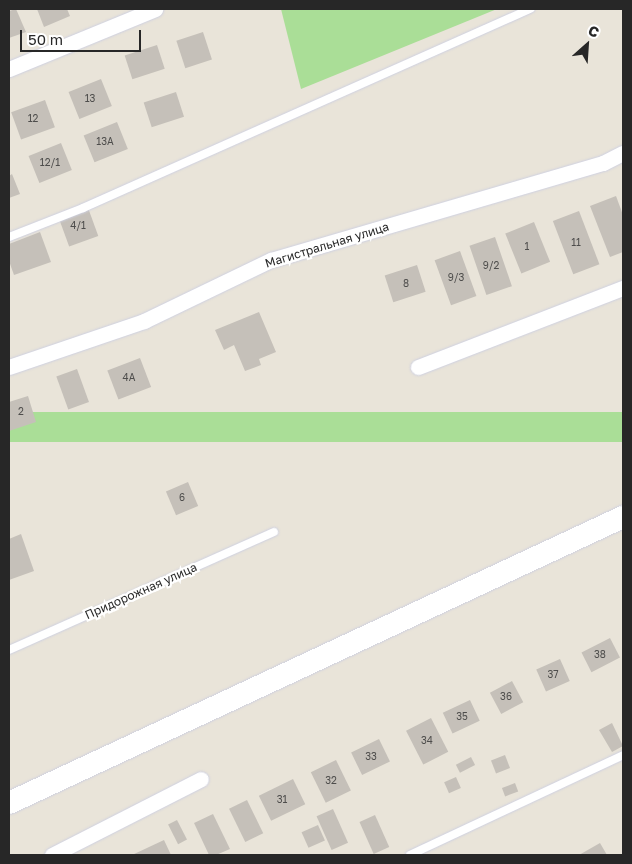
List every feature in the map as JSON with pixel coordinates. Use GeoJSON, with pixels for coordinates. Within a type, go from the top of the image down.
{"type":"FeatureCollection","features":[{"type":"Feature","properties":{"kind":"main road"},"geometry":{"type":"LineString","coordinates":[[9,803],[623,517]]}},
{"type":"Feature","properties":{"kind":"street"},"geometry":{"type":"LineString","coordinates":[[9,69],[155,9]]}},
{"type":"Feature","properties":{"kind":"street","name":"Магистральная улица"},"geometry":{"type":"LineString","coordinates":[[9,367],[144,321],[272,260],[603,163],[623,153]]}},
{"type":"Feature","properties":{"kind":"street"},"geometry":{"type":"LineString","coordinates":[[418,367],[623,288]]}},
{"type":"Feature","properties":{"kind":"street"},"geometry":{"type":"LineString","coordinates":[[52,855],[200,779]]}},
{"type":"Feature","properties":{"kind":"lane"},"geometry":{"type":"LineString","coordinates":[[9,237],[83,208],[531,9]]}},
{"type":"Feature","properties":{"kind":"lane","name":"Придорожная улица"},"geometry":{"type":"LineString","coordinates":[[9,650],[274,532]]}},
{"type":"Feature","properties":{"kind":"lane"},"geometry":{"type":"LineString","coordinates":[[410,855],[623,755]]}},
{"type":"Feature","properties":{"kind":"green space"},"geometry":{"type":"Polygon","coordinates":[[[281,9],[497,9],[301,89],[281,9]]]}},
{"type":"Feature","properties":{"kind":"green space"},"geometry":{"type":"Polygon","coordinates":[[[9,412],[623,412],[623,442],[9,442],[9,412]]]}},
{"type":"Feature","properties":{"kind":"building"},"geometry":{"type":"Polygon","coordinates":[[[16,9],[26,32],[9,38],[9,11],[16,9]]]}},
{"type":"Feature","properties":{"kind":"building"},"geometry":{"type":"Polygon","coordinates":[[[37,9],[67,9],[70,16],[44,27],[37,9]]]}},
{"type":"Feature","properties":{"kind":"building"},"geometry":{"type":"Polygon","coordinates":[[[203,32],[212,60],[185,68],[176,41],[203,32]]]}},
{"type":"Feature","properties":{"kind":"building"},"geometry":{"type":"Polygon","coordinates":[[[157,45],[165,69],[132,79],[125,56],[157,45]]]}},
{"type":"Feature","properties":{"kind":"building"},"geometry":{"type":"Polygon","coordinates":[[[101,79],[112,106],[79,119],[69,92],[101,79]]]}},
{"type":"Feature","properties":{"kind":"building"},"geometry":{"type":"Polygon","coordinates":[[[176,92],[184,117],[152,127],[144,103],[176,92]]]}},
{"type":"Feature","properties":{"kind":"building"},"geometry":{"type":"Polygon","coordinates":[[[45,100],[55,127],[21,140],[11,112],[45,100]]]}},
{"type":"Feature","properties":{"kind":"building"},"geometry":{"type":"Polygon","coordinates":[[[117,122],[128,149],[94,162],[84,135],[117,122]]]}},
{"type":"Feature","properties":{"kind":"building"},"geometry":{"type":"Polygon","coordinates":[[[61,143],[72,170],[39,183],[29,156],[61,143]]]}},
{"type":"Feature","properties":{"kind":"building"},"geometry":{"type":"Polygon","coordinates":[[[12,174],[20,194],[9,198],[9,176],[12,174]]]}},
{"type":"Feature","properties":{"kind":"building"},"geometry":{"type":"Polygon","coordinates":[[[616,196],[623,215],[623,252],[610,257],[590,206],[616,196]]]}},
{"type":"Feature","properties":{"kind":"building"},"geometry":{"type":"Polygon","coordinates":[[[87,205],[98,236],[69,247],[58,216],[87,205]]]}},
{"type":"Feature","properties":{"kind":"building"},"geometry":{"type":"Polygon","coordinates":[[[579,211],[599,264],[573,274],[553,221],[579,211]]]}},
{"type":"Feature","properties":{"kind":"building"},"geometry":{"type":"Polygon","coordinates":[[[534,222],[550,262],[521,273],[505,234],[534,222]]]}},
{"type":"Feature","properties":{"kind":"building"},"geometry":{"type":"Polygon","coordinates":[[[40,232],[51,262],[14,275],[9,261],[9,244],[40,232]]]}},
{"type":"Feature","properties":{"kind":"building"},"geometry":{"type":"Polygon","coordinates":[[[495,237],[512,286],[486,295],[469,246],[495,237]]]}},
{"type":"Feature","properties":{"kind":"building"},"geometry":{"type":"Polygon","coordinates":[[[460,251],[476,296],[451,305],[435,260],[460,251]]]}},
{"type":"Feature","properties":{"kind":"building"},"geometry":{"type":"Polygon","coordinates":[[[417,265],[426,292],[393,302],[385,276],[417,265]]]}},
{"type":"Feature","properties":{"kind":"building"},"geometry":{"type":"Polygon","coordinates":[[[259,312],[276,352],[259,359],[261,365],[245,371],[234,345],[224,350],[215,330],[259,312]]]}},
{"type":"Feature","properties":{"kind":"building"},"geometry":{"type":"Polygon","coordinates":[[[140,358],[151,387],[118,399],[107,371],[140,358]]]}},
{"type":"Feature","properties":{"kind":"building"},"geometry":{"type":"Polygon","coordinates":[[[77,369],[89,402],[68,409],[56,377],[77,369]]]}},
{"type":"Feature","properties":{"kind":"building"},"geometry":{"type":"Polygon","coordinates":[[[28,396],[36,422],[9,431],[9,402],[28,396]]]}},
{"type":"Feature","properties":{"kind":"building"},"geometry":{"type":"Polygon","coordinates":[[[188,482],[198,506],[176,515],[166,491],[188,482]]]}},
{"type":"Feature","properties":{"kind":"building"},"geometry":{"type":"Polygon","coordinates":[[[21,534],[34,571],[9,580],[9,539],[21,534]]]}},
{"type":"Feature","properties":{"kind":"building"},"geometry":{"type":"Polygon","coordinates":[[[610,638],[620,658],[591,672],[581,653],[610,638]]]}},
{"type":"Feature","properties":{"kind":"building"},"geometry":{"type":"Polygon","coordinates":[[[560,659],[570,681],[546,692],[536,670],[560,659]]]}},
{"type":"Feature","properties":{"kind":"building"},"geometry":{"type":"Polygon","coordinates":[[[512,681],[523,702],[501,714],[490,693],[512,681]]]}},
{"type":"Feature","properties":{"kind":"building"},"geometry":{"type":"Polygon","coordinates":[[[470,700],[480,721],[453,734],[443,713],[470,700]]]}},
{"type":"Feature","properties":{"kind":"building"},"geometry":{"type":"Polygon","coordinates":[[[431,718],[448,752],[423,765],[406,731],[431,718]]]}},
{"type":"Feature","properties":{"kind":"building"},"geometry":{"type":"Polygon","coordinates":[[[612,723],[623,746],[612,752],[599,730],[612,723]]]}},
{"type":"Feature","properties":{"kind":"building"},"geometry":{"type":"Polygon","coordinates":[[[379,739],[390,761],[362,775],[351,753],[379,739]]]}},
{"type":"Feature","properties":{"kind":"building"},"geometry":{"type":"Polygon","coordinates":[[[505,755],[510,768],[496,773],[491,760],[505,755]]]}},
{"type":"Feature","properties":{"kind":"building"},"geometry":{"type":"Polygon","coordinates":[[[471,757],[475,765],[460,773],[456,765],[471,757]]]}},
{"type":"Feature","properties":{"kind":"building"},"geometry":{"type":"Polygon","coordinates":[[[336,760],[351,791],[326,803],[311,772],[336,760]]]}},
{"type":"Feature","properties":{"kind":"building"},"geometry":{"type":"Polygon","coordinates":[[[456,777],[461,788],[449,793],[444,782],[456,777]]]}},
{"type":"Feature","properties":{"kind":"building"},"geometry":{"type":"Polygon","coordinates":[[[293,779],[305,804],[271,821],[259,796],[293,779]]]}},
{"type":"Feature","properties":{"kind":"building"},"geometry":{"type":"Polygon","coordinates":[[[515,783],[518,791],[505,796],[502,788],[515,783]]]}},
{"type":"Feature","properties":{"kind":"building"},"geometry":{"type":"Polygon","coordinates":[[[247,800],[263,833],[245,842],[229,809],[247,800]]]}},
{"type":"Feature","properties":{"kind":"building"},"geometry":{"type":"Polygon","coordinates":[[[333,809],[348,843],[332,850],[317,816],[333,809]]]}},
{"type":"Feature","properties":{"kind":"building"},"geometry":{"type":"Polygon","coordinates":[[[213,814],[230,849],[216,855],[209,855],[194,823],[213,814]]]}},
{"type":"Feature","properties":{"kind":"building"},"geometry":{"type":"Polygon","coordinates":[[[375,815],[389,847],[374,854],[359,822],[375,815]]]}},
{"type":"Feature","properties":{"kind":"building"},"geometry":{"type":"Polygon","coordinates":[[[177,820],[187,840],[178,844],[168,825],[177,820]]]}},
{"type":"Feature","properties":{"kind":"building"},"geometry":{"type":"Polygon","coordinates":[[[318,825],[325,841],[308,848],[302,832],[318,825]]]}},
{"type":"Feature","properties":{"kind":"building"},"geometry":{"type":"Polygon","coordinates":[[[164,840],[171,855],[132,855],[164,840]]]}},
{"type":"Feature","properties":{"kind":"building"},"geometry":{"type":"Polygon","coordinates":[[[600,843],[607,855],[579,855],[600,843]]]}}]}
